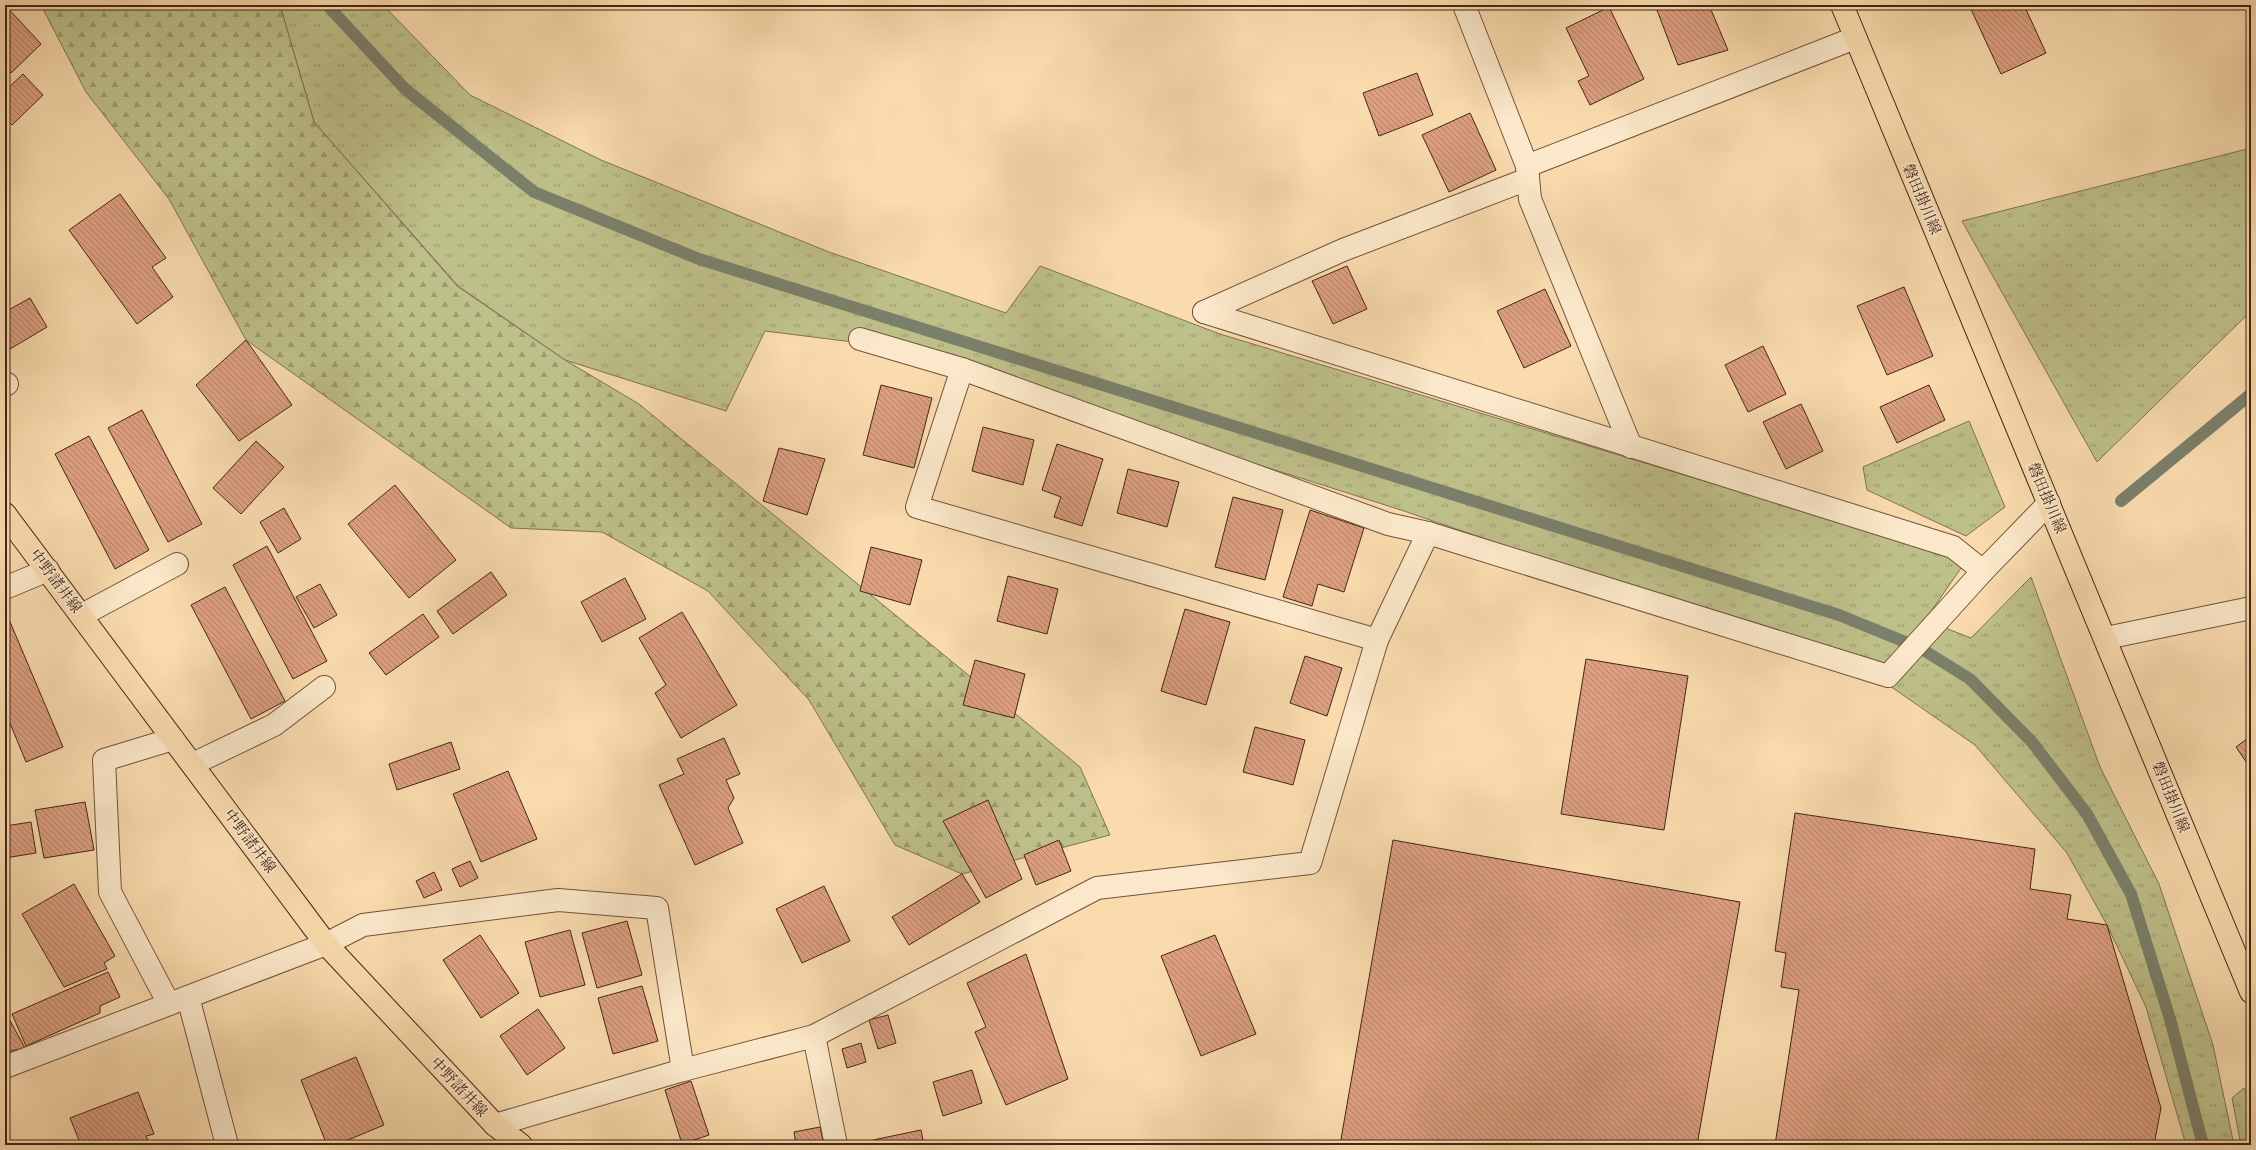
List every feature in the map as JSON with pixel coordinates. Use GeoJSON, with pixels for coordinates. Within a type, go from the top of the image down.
{"type":"FeatureCollection","features":[{"type":"Feature","properties":{"kind":"main road","name":"磐田掛川線"},"geometry":{"type":"LineString","coordinates":[[1842,5],[2106,638],[2251,992]]}},
{"type":"Feature","properties":{"kind":"main road","name":"中野諸井線"},"geometry":{"type":"LineString","coordinates":[[5,514],[82,615],[326,944],[495,1125],[521,1145]]}},
{"type":"Feature","properties":{"kind":"street"},"geometry":{"type":"LineString","coordinates":[[1464,5],[1528,173],[1530,199],[1632,447]]}},
{"type":"Feature","properties":{"kind":"street"},"geometry":{"type":"LineString","coordinates":[[1855,38],[1343,250],[1204,312],[1953,547],[1983,571]]}},
{"type":"Feature","properties":{"kind":"street"},"geometry":{"type":"LineString","coordinates":[[860,339],[962,369],[1388,524],[1428,533],[1888,676],[1944,616],[1983,571],[2049,503]]}},
{"type":"Feature","properties":{"kind":"street"},"geometry":{"type":"LineString","coordinates":[[962,369],[917,507],[1377,640]]}},
{"type":"Feature","properties":{"kind":"street"},"geometry":{"type":"LineString","coordinates":[[495,1125],[683,1070],[814,1036],[1097,888],[1310,863],[1377,640],[1428,533]]}},
{"type":"Feature","properties":{"kind":"street"},"geometry":{"type":"LineString","coordinates":[[82,615],[177,564]]}},
{"type":"Feature","properties":{"kind":"street"},"geometry":{"type":"LineString","coordinates":[[5,588],[48,570]]}},
{"type":"Feature","properties":{"kind":"street"},"geometry":{"type":"LineString","coordinates":[[2106,638],[2251,608]]}},
{"type":"Feature","properties":{"kind":"street"},"geometry":{"type":"LineString","coordinates":[[193,764],[274,725],[324,688]]}},
{"type":"Feature","properties":{"kind":"street"},"geometry":{"type":"LineString","coordinates":[[173,739],[104,760],[110,892],[178,1000],[227,1145]]}},
{"type":"Feature","properties":{"kind":"street"},"geometry":{"type":"LineString","coordinates":[[5,1067],[326,944],[363,925],[558,900],[657,908],[683,1070]]}},
{"type":"Feature","properties":{"kind":"street"},"geometry":{"type":"LineString","coordinates":[[814,1036],[836,1145]]}},
{"type":"Feature","properties":{"kind":"green space"},"geometry":{"type":"Polygon","coordinates":[[[41,5],[280,5],[314,122],[457,286],[565,360],[639,404],[1080,767],[1110,835],[962,874],[895,845],[809,700],[708,591],[602,532],[511,528],[246,340],[169,199],[86,92],[41,5]]]}},
{"type":"Feature","properties":{"kind":"green space"},"geometry":{"type":"Polygon","coordinates":[[[280,5],[383,5],[470,95],[601,160],[829,252],[1006,313],[1040,266],[1220,334],[1836,521],[1968,558],[1925,620],[1971,638],[2031,577],[2100,767],[2159,884],[2213,1045],[2234,1145],[2186,1145],[2146,1007],[2107,925],[2067,853],[1975,745],[1867,670],[1401,510],[885,346],[765,331],[726,411],[565,360],[458,286],[314,122],[280,5]]]}},
{"type":"Feature","properties":{"kind":"green space"},"geometry":{"type":"Polygon","coordinates":[[[2251,148],[2251,311],[2097,462],[1962,221],[2251,148]]]}},
{"type":"Feature","properties":{"kind":"green space"},"geometry":{"type":"Polygon","coordinates":[[[1969,421],[2005,507],[1966,536],[1867,490],[1863,467],[1969,421]]]}},
{"type":"Feature","properties":{"kind":"green space"},"geometry":{"type":"Polygon","coordinates":[[[2244,1088],[2251,1103],[2251,1145],[2241,1145],[2232,1098],[2244,1088]]]}},
{"type":"Feature","properties":{"kind":"building"},"geometry":{"type":"Polygon","coordinates":[[[5,5],[41,44],[11,73],[5,67],[5,5]]]}},
{"type":"Feature","properties":{"kind":"building"},"geometry":{"type":"Polygon","coordinates":[[[1655,5],[1709,5],[1728,50],[1678,65],[1655,5]]]}},
{"type":"Feature","properties":{"kind":"building"},"geometry":{"type":"Polygon","coordinates":[[[1969,5],[2024,5],[2046,53],[2001,74],[1969,5]]]}},
{"type":"Feature","properties":{"kind":"building"},"geometry":{"type":"Polygon","coordinates":[[[1609,7],[1644,79],[1590,105],[1578,81],[1589,76],[1566,28],[1609,7]]]}},
{"type":"Feature","properties":{"kind":"building"},"geometry":{"type":"Polygon","coordinates":[[[1417,73],[1433,115],[1379,136],[1363,93],[1417,73]]]}},
{"type":"Feature","properties":{"kind":"building"},"geometry":{"type":"Polygon","coordinates":[[[23,74],[43,95],[12,125],[5,118],[5,91],[23,74]]]}},
{"type":"Feature","properties":{"kind":"building"},"geometry":{"type":"Polygon","coordinates":[[[1470,113],[1496,170],[1449,192],[1422,135],[1470,113]]]}},
{"type":"Feature","properties":{"kind":"building"},"geometry":{"type":"Polygon","coordinates":[[[120,194],[166,258],[152,267],[173,297],[137,324],[69,230],[120,194]]]}},
{"type":"Feature","properties":{"kind":"building"},"geometry":{"type":"Polygon","coordinates":[[[1347,266],[1367,309],[1333,324],[1312,281],[1347,266]]]}},
{"type":"Feature","properties":{"kind":"building"},"geometry":{"type":"Polygon","coordinates":[[[1904,287],[1933,356],[1887,375],[1857,306],[1904,287]]]}},
{"type":"Feature","properties":{"kind":"building"},"geometry":{"type":"Polygon","coordinates":[[[1545,289],[1571,346],[1524,368],[1497,311],[1545,289]]]}},
{"type":"Feature","properties":{"kind":"building"},"geometry":{"type":"Polygon","coordinates":[[[30,298],[47,327],[5,352],[5,312],[30,298]]]}},
{"type":"Feature","properties":{"kind":"building"},"geometry":{"type":"Polygon","coordinates":[[[246,340],[292,405],[239,441],[196,385],[246,340]]]}},
{"type":"Feature","properties":{"kind":"building"},"geometry":{"type":"Polygon","coordinates":[[[1763,346],[1786,394],[1748,412],[1725,365],[1763,346]]]}},
{"type":"Feature","properties":{"kind":"building"},"geometry":{"type":"Polygon","coordinates":[[[881,385],[932,398],[914,468],[863,455],[881,385]]]}},
{"type":"Feature","properties":{"kind":"building"},"geometry":{"type":"Polygon","coordinates":[[[1929,385],[1945,420],[1897,443],[1880,407],[1929,385]]]}},
{"type":"Feature","properties":{"kind":"building"},"geometry":{"type":"Polygon","coordinates":[[[1801,404],[1823,451],[1786,469],[1763,422],[1801,404]]]}},
{"type":"Feature","properties":{"kind":"building"},"geometry":{"type":"Polygon","coordinates":[[[142,410],[202,524],[168,542],[108,428],[142,410]]]}},
{"type":"Feature","properties":{"kind":"building"},"geometry":{"type":"Polygon","coordinates":[[[983,427],[1034,440],[1023,485],[972,471],[983,427]]]}},
{"type":"Feature","properties":{"kind":"building"},"geometry":{"type":"Polygon","coordinates":[[[89,436],[149,550],[115,569],[55,454],[89,436]]]}},
{"type":"Feature","properties":{"kind":"building"},"geometry":{"type":"Polygon","coordinates":[[[256,441],[284,467],[241,514],[213,488],[256,441]]]}},
{"type":"Feature","properties":{"kind":"building"},"geometry":{"type":"Polygon","coordinates":[[[1057,444],[1103,459],[1082,526],[1054,517],[1061,497],[1042,490],[1057,444]]]}},
{"type":"Feature","properties":{"kind":"building"},"geometry":{"type":"Polygon","coordinates":[[[779,448],[825,459],[807,515],[763,501],[779,448]]]}},
{"type":"Feature","properties":{"kind":"building"},"geometry":{"type":"Polygon","coordinates":[[[1128,469],[1179,482],[1167,527],[1117,513],[1128,469]]]}},
{"type":"Feature","properties":{"kind":"building"},"geometry":{"type":"Polygon","coordinates":[[[395,485],[456,560],[409,598],[348,524],[395,485]]]}},
{"type":"Feature","properties":{"kind":"building"},"geometry":{"type":"Polygon","coordinates":[[[1233,497],[1283,510],[1265,580],[1215,567],[1233,497]]]}},
{"type":"Feature","properties":{"kind":"building"},"geometry":{"type":"Polygon","coordinates":[[[284,508],[301,539],[278,553],[260,522],[284,508]]]}},
{"type":"Feature","properties":{"kind":"building"},"geometry":{"type":"Polygon","coordinates":[[[1310,510],[1364,528],[1344,592],[1318,584],[1312,606],[1283,597],[1310,510]]]}},
{"type":"Feature","properties":{"kind":"building"},"geometry":{"type":"Polygon","coordinates":[[[267,546],[327,661],[293,679],[233,565],[267,546]]]}},
{"type":"Feature","properties":{"kind":"building"},"geometry":{"type":"Polygon","coordinates":[[[871,547],[922,560],[910,605],[860,591],[871,547]]]}},
{"type":"Feature","properties":{"kind":"building"},"geometry":{"type":"Polygon","coordinates":[[[491,572],[507,595],[453,634],[437,611],[491,572]]]}},
{"type":"Feature","properties":{"kind":"building"},"geometry":{"type":"Polygon","coordinates":[[[1008,576],[1058,589],[1047,634],[997,621],[1008,576]]]}},
{"type":"Feature","properties":{"kind":"building"},"geometry":{"type":"Polygon","coordinates":[[[625,578],[646,619],[602,642],[581,602],[625,578]]]}},
{"type":"Feature","properties":{"kind":"building"},"geometry":{"type":"Polygon","coordinates":[[[320,584],[337,615],[314,628],[296,597],[320,584]]]}},
{"type":"Feature","properties":{"kind":"building"},"geometry":{"type":"Polygon","coordinates":[[[225,587],[285,701],[251,719],[191,605],[225,587]]]}},
{"type":"Feature","properties":{"kind":"building"},"geometry":{"type":"Polygon","coordinates":[[[1185,609],[1230,622],[1206,705],[1161,691],[1185,609]]]}},
{"type":"Feature","properties":{"kind":"building"},"geometry":{"type":"Polygon","coordinates":[[[5,610],[63,747],[26,762],[5,711],[5,610]]]}},
{"type":"Feature","properties":{"kind":"building"},"geometry":{"type":"Polygon","coordinates":[[[682,612],[737,705],[681,738],[655,693],[666,685],[639,638],[682,612]]]}},
{"type":"Feature","properties":{"kind":"building"},"geometry":{"type":"Polygon","coordinates":[[[423,614],[439,637],[386,675],[369,653],[423,614]]]}},
{"type":"Feature","properties":{"kind":"building"},"geometry":{"type":"Polygon","coordinates":[[[1305,656],[1342,668],[1327,716],[1290,703],[1305,656]]]}},
{"type":"Feature","properties":{"kind":"building"},"geometry":{"type":"Polygon","coordinates":[[[1586,659],[1688,676],[1664,830],[1561,814],[1586,659]]]}},
{"type":"Feature","properties":{"kind":"building"},"geometry":{"type":"Polygon","coordinates":[[[975,660],[1025,674],[1014,718],[963,705],[975,660]]]}},
{"type":"Feature","properties":{"kind":"building"},"geometry":{"type":"Polygon","coordinates":[[[1255,727],[1305,740],[1293,785],[1243,772],[1255,727]]]}},
{"type":"Feature","properties":{"kind":"building"},"geometry":{"type":"Polygon","coordinates":[[[2251,736],[2251,769],[2236,747],[2251,736]]]}},
{"type":"Feature","properties":{"kind":"building"},"geometry":{"type":"Polygon","coordinates":[[[724,738],[740,774],[726,780],[734,798],[728,808],[743,843],[695,865],[659,785],[684,774],[677,759],[724,738]]]}},
{"type":"Feature","properties":{"kind":"building"},"geometry":{"type":"Polygon","coordinates":[[[451,742],[460,769],[397,790],[389,764],[451,742]]]}},
{"type":"Feature","properties":{"kind":"building"},"geometry":{"type":"Polygon","coordinates":[[[508,771],[537,839],[481,862],[453,794],[508,771]]]}},
{"type":"Feature","properties":{"kind":"building"},"geometry":{"type":"Polygon","coordinates":[[[988,800],[1022,879],[986,898],[943,821],[988,800]]]}},
{"type":"Feature","properties":{"kind":"building"},"geometry":{"type":"Polygon","coordinates":[[[85,802],[94,850],[44,858],[35,810],[85,802]]]}},
{"type":"Feature","properties":{"kind":"building"},"geometry":{"type":"Polygon","coordinates":[[[1795,813],[2035,849],[2030,889],[2071,895],[2067,919],[2107,925],[2161,1108],[2154,1145],[1775,1145],[1799,990],[1781,987],[1786,953],[1775,951],[1795,813]]]}},
{"type":"Feature","properties":{"kind":"building"},"geometry":{"type":"Polygon","coordinates":[[[31,822],[36,853],[5,858],[5,826],[31,822]]]}},
{"type":"Feature","properties":{"kind":"building"},"geometry":{"type":"Polygon","coordinates":[[[1059,840],[1071,871],[1036,885],[1024,855],[1059,840]]]}},
{"type":"Feature","properties":{"kind":"building"},"geometry":{"type":"Polygon","coordinates":[[[1393,840],[1740,902],[1697,1145],[1340,1145],[1393,840]]]}},
{"type":"Feature","properties":{"kind":"building"},"geometry":{"type":"Polygon","coordinates":[[[470,861],[478,878],[460,887],[452,869],[470,861]]]}},
{"type":"Feature","properties":{"kind":"building"},"geometry":{"type":"Polygon","coordinates":[[[434,872],[442,890],[424,898],[416,881],[434,872]]]}},
{"type":"Feature","properties":{"kind":"building"},"geometry":{"type":"Polygon","coordinates":[[[962,874],[980,902],[909,945],[892,917],[962,874]]]}},
{"type":"Feature","properties":{"kind":"building"},"geometry":{"type":"Polygon","coordinates":[[[74,884],[115,956],[104,963],[107,969],[64,987],[22,914],[74,884]]]}},
{"type":"Feature","properties":{"kind":"building"},"geometry":{"type":"Polygon","coordinates":[[[824,886],[850,941],[802,963],[776,909],[824,886]]]}},
{"type":"Feature","properties":{"kind":"building"},"geometry":{"type":"Polygon","coordinates":[[[627,921],[642,975],[597,988],[582,933],[627,921]]]}},
{"type":"Feature","properties":{"kind":"building"},"geometry":{"type":"Polygon","coordinates":[[[570,930],[585,985],[540,997],[525,942],[570,930]]]}},
{"type":"Feature","properties":{"kind":"building"},"geometry":{"type":"Polygon","coordinates":[[[480,935],[519,993],[481,1018],[443,960],[480,935]]]}},
{"type":"Feature","properties":{"kind":"building"},"geometry":{"type":"Polygon","coordinates":[[[1215,935],[1256,1034],[1201,1056],[1161,956],[1215,935]]]}},
{"type":"Feature","properties":{"kind":"building"},"geometry":{"type":"Polygon","coordinates":[[[1026,954],[1068,1079],[1006,1105],[975,1032],[986,1027],[967,983],[1026,954]]]}},
{"type":"Feature","properties":{"kind":"building"},"geometry":{"type":"Polygon","coordinates":[[[5,959],[9,996],[5,997],[5,959]]]}},
{"type":"Feature","properties":{"kind":"building"},"geometry":{"type":"Polygon","coordinates":[[[108,972],[120,997],[100,1006],[100,1013],[26,1046],[12,1014],[108,972]]]}},
{"type":"Feature","properties":{"kind":"building"},"geometry":{"type":"Polygon","coordinates":[[[642,986],[658,1041],[613,1054],[598,998],[642,986]]]}},
{"type":"Feature","properties":{"kind":"building"},"geometry":{"type":"Polygon","coordinates":[[[538,1009],[565,1048],[527,1075],[500,1036],[538,1009]]]}},
{"type":"Feature","properties":{"kind":"building"},"geometry":{"type":"Polygon","coordinates":[[[888,1015],[896,1043],[878,1049],[869,1020],[888,1015]]]}},
{"type":"Feature","properties":{"kind":"building"},"geometry":{"type":"Polygon","coordinates":[[[8,1017],[25,1048],[5,1052],[5,1019],[8,1017]]]}},
{"type":"Feature","properties":{"kind":"building"},"geometry":{"type":"Polygon","coordinates":[[[861,1043],[866,1062],[847,1068],[842,1049],[861,1043]]]}},
{"type":"Feature","properties":{"kind":"building"},"geometry":{"type":"Polygon","coordinates":[[[356,1057],[384,1125],[336,1145],[327,1145],[301,1080],[356,1057]]]}},
{"type":"Feature","properties":{"kind":"building"},"geometry":{"type":"Polygon","coordinates":[[[972,1070],[982,1103],[943,1116],[933,1082],[972,1070]]]}},
{"type":"Feature","properties":{"kind":"building"},"geometry":{"type":"Polygon","coordinates":[[[691,1081],[709,1135],[682,1144],[665,1090],[691,1081]]]}},
{"type":"Feature","properties":{"kind":"building"},"geometry":{"type":"Polygon","coordinates":[[[138,1092],[154,1134],[146,1136],[150,1145],[81,1145],[70,1118],[138,1092]]]}},
{"type":"Feature","properties":{"kind":"building"},"geometry":{"type":"Polygon","coordinates":[[[820,1127],[824,1145],[796,1145],[794,1132],[820,1127]]]}},
{"type":"Feature","properties":{"kind":"building"},"geometry":{"type":"Polygon","coordinates":[[[921,1130],[924,1145],[875,1145],[873,1140],[921,1130]]]}},
{"type":"Feature","properties":{"kind":"building"},"geometry":{"type":"Polygon","coordinates":[[[5,1135],[9,1145],[5,1145],[5,1135]]]}},
{"type":"Feature","properties":{"kind":"waterway"},"geometry":{"type":"LineString","coordinates":[[327,5],[405,89],[534,192],[699,259],[1839,615],[1920,648],[1970,679],[2032,742],[2087,814],[2131,894],[2170,1019],[2203,1145]]}},
{"type":"Feature","properties":{"kind":"waterway"},"geometry":{"type":"LineString","coordinates":[[2121,501],[2251,394]]}}]}
